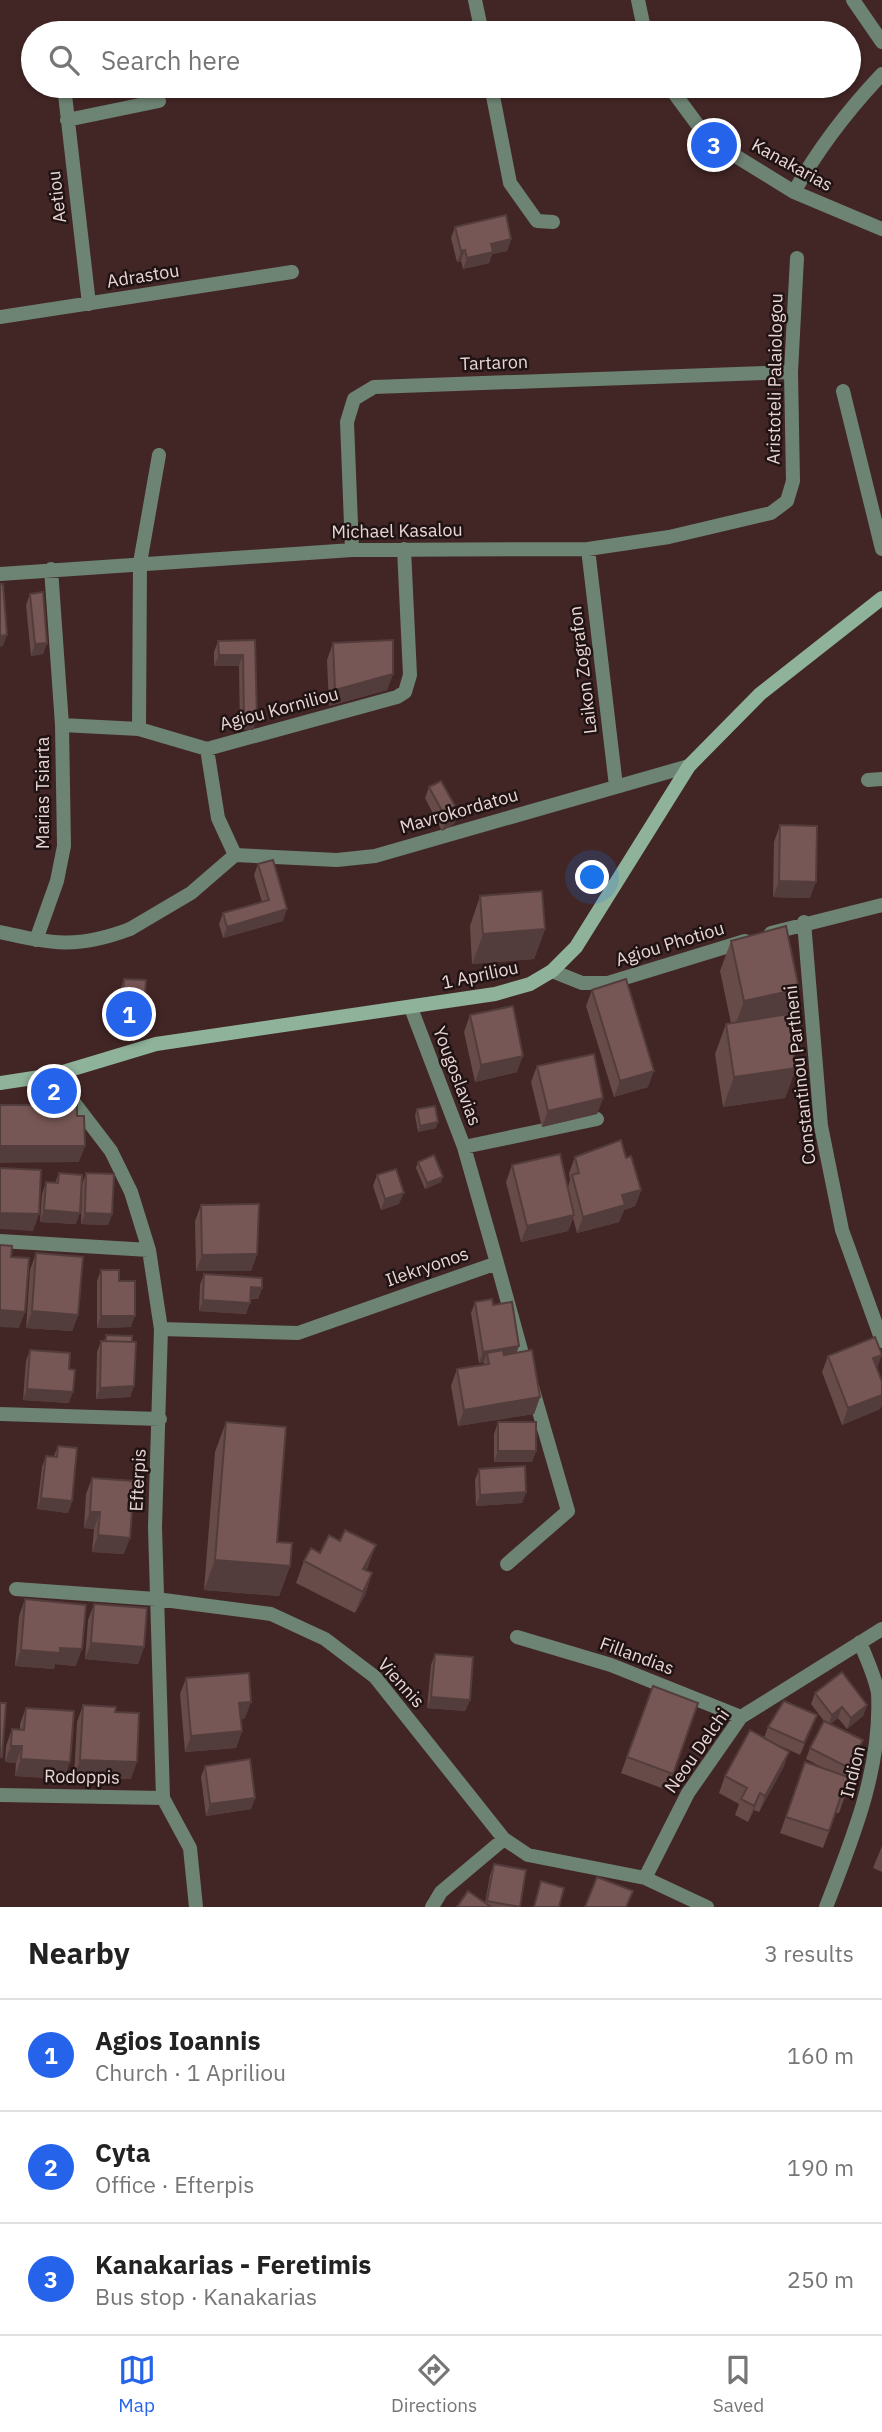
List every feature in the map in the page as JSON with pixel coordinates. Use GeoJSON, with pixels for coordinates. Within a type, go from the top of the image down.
{"type":"FeatureCollection","features":[{"type":"Feature","properties":{"kind":"main road","name":"1 Apriliou"},"geometry":{"type":"LineString","coordinates":[[0,1083],[53,1075],[156,1044],[411,1008],[495,994],[530,984],[552,971],[576,947],[689,766],[760,694],[882,598]]}},
{"type":"Feature","properties":{"kind":"street"},"geometry":{"type":"LineString","coordinates":[[475,0],[479,21]]}},
{"type":"Feature","properties":{"kind":"street"},"geometry":{"type":"LineString","coordinates":[[638,0],[642,21]]}},
{"type":"Feature","properties":{"kind":"street"},"geometry":{"type":"LineString","coordinates":[[853,0],[882,42]]}},
{"type":"Feature","properties":{"kind":"street"},"geometry":{"type":"LineString","coordinates":[[861,96],[882,74]]}},
{"type":"Feature","properties":{"kind":"street","name":"Aetiou"},"geometry":{"type":"LineString","coordinates":[[65,98],[89,303]]}},
{"type":"Feature","properties":{"kind":"street"},"geometry":{"type":"LineString","coordinates":[[493,98],[510,183],[537,221],[553,222]]}},
{"type":"Feature","properties":{"kind":"street","name":"Kanakarias"},"geometry":{"type":"LineString","coordinates":[[678,98],[708,139],[794,192],[882,229]]}},
{"type":"Feature","properties":{"kind":"street"},"geometry":{"type":"LineString","coordinates":[[794,192],[817,150],[843,114],[859,98]]}},
{"type":"Feature","properties":{"kind":"street"},"geometry":{"type":"LineString","coordinates":[[67,120],[159,101]]}},
{"type":"Feature","properties":{"kind":"street","name":"Aristoteli Palaiologou"},"geometry":{"type":"LineString","coordinates":[[787,501],[793,481],[791,372],[797,258]]}},
{"type":"Feature","properties":{"kind":"street","name":"Adrastou"},"geometry":{"type":"LineString","coordinates":[[0,317],[292,272]]}},
{"type":"Feature","properties":{"kind":"street","name":"Tartaron"},"geometry":{"type":"LineString","coordinates":[[352,550],[347,422],[354,399],[374,387],[791,372]]}},
{"type":"Feature","properties":{"kind":"street"},"geometry":{"type":"LineString","coordinates":[[843,390],[882,549]]}},
{"type":"Feature","properties":{"kind":"street"},"geometry":{"type":"LineString","coordinates":[[139,729],[140,563],[159,454]]}},
{"type":"Feature","properties":{"kind":"street","name":"Michael Kasalou"},"geometry":{"type":"LineString","coordinates":[[0,574],[352,550],[588,549],[669,537],[771,513],[787,501]]}},
{"type":"Feature","properties":{"kind":"street","name":"Agiou Korniliou"},"geometry":{"type":"LineString","coordinates":[[62,725],[139,729],[207,749],[397,697],[405,692],[410,675],[404,549]]}},
{"type":"Feature","properties":{"kind":"street","name":"Laikon Zografon"},"geometry":{"type":"LineString","coordinates":[[588,549],[616,786]]}},
{"type":"Feature","properties":{"kind":"street","name":"Marias Tsiarta"},"geometry":{"type":"LineString","coordinates":[[36,940],[57,881],[64,846],[62,725],[51,569]]}},
{"type":"Feature","properties":{"kind":"street"},"geometry":{"type":"LineString","coordinates":[[0,932],[68,945],[102,940],[131,929],[191,892],[235,855],[218,818],[207,749]]}},
{"type":"Feature","properties":{"kind":"street","name":"Mavrokordatou"},"geometry":{"type":"LineString","coordinates":[[235,855],[337,860],[375,856],[689,766]]}},
{"type":"Feature","properties":{"kind":"street","name":"Agiou Photiou"},"geometry":{"type":"LineString","coordinates":[[552,971],[582,983],[608,983],[804,922],[882,905]]}},
{"type":"Feature","properties":{"kind":"street","name":"Constantinou Partheni"},"geometry":{"type":"LineString","coordinates":[[804,922],[821,1126],[842,1230],[882,1341]]}},
{"type":"Feature","properties":{"kind":"street","name":"Yougoslavias"},"geometry":{"type":"LineString","coordinates":[[411,1008],[464,1147],[597,1119]]}},
{"type":"Feature","properties":{"kind":"street","name":"Efterpis"},"geometry":{"type":"LineString","coordinates":[[53,1075],[111,1150],[131,1192],[149,1250],[161,1329],[156,1599],[163,1798],[190,1848],[196,1907]]}},
{"type":"Feature","properties":{"kind":"street"},"geometry":{"type":"LineString","coordinates":[[464,1147],[497,1263]]}},
{"type":"Feature","properties":{"kind":"street"},"geometry":{"type":"LineString","coordinates":[[0,1241],[149,1250]]}},
{"type":"Feature","properties":{"kind":"street","name":"Ilekryonos"},"geometry":{"type":"LineString","coordinates":[[161,1329],[298,1333],[497,1263],[568,1511],[507,1564]]}},
{"type":"Feature","properties":{"kind":"street"},"geometry":{"type":"LineString","coordinates":[[0,1414],[160,1419]]}},
{"type":"Feature","properties":{"kind":"street","name":"Viennis"},"geometry":{"type":"LineString","coordinates":[[16,1589],[156,1599],[271,1614],[325,1639],[375,1677],[504,1839],[528,1854],[645,1878],[707,1907]]}},
{"type":"Feature","properties":{"kind":"street","name":"Neou Delchi"},"geometry":{"type":"LineString","coordinates":[[645,1878],[688,1793],[741,1717],[882,1629]]}},
{"type":"Feature","properties":{"kind":"street","name":"Fillandias"},"geometry":{"type":"LineString","coordinates":[[517,1637],[611,1665],[741,1717]]}},
{"type":"Feature","properties":{"kind":"street","name":"Indion"},"geometry":{"type":"LineString","coordinates":[[826,1907],[870,1795],[881,1743],[878,1692],[860,1642]]}},
{"type":"Feature","properties":{"kind":"street","name":"Rodoppis"},"geometry":{"type":"LineString","coordinates":[[0,1795],[163,1798]]}},
{"type":"Feature","properties":{"kind":"street"},"geometry":{"type":"LineString","coordinates":[[432,1907],[441,1892],[504,1839]]}},
{"type":"Feature","properties":{"kind":"building"},"geometry":{"type":"Polygon","coordinates":[[[506,215],[511,239],[491,244],[493,252],[467,258],[465,250],[461,251],[455,227],[506,215]]]}},
{"type":"Feature","properties":{"kind":"building"},"geometry":{"type":"Polygon","coordinates":[[[0,584],[3,584],[7,635],[0,636],[0,584]]]}},
{"type":"Feature","properties":{"kind":"building"},"geometry":{"type":"Polygon","coordinates":[[[43,592],[47,643],[35,644],[30,594],[43,592]]]}},
{"type":"Feature","properties":{"kind":"building"},"geometry":{"type":"Polygon","coordinates":[[[255,640],[257,719],[244,719],[243,655],[219,655],[218,641],[255,640]]]}},
{"type":"Feature","properties":{"kind":"building"},"geometry":{"type":"Polygon","coordinates":[[[393,640],[393,674],[335,690],[333,643],[393,640]]]}},
{"type":"Feature","properties":{"kind":"building"},"geometry":{"type":"Polygon","coordinates":[[[441,781],[459,813],[447,820],[429,787],[441,781]]]}},
{"type":"Feature","properties":{"kind":"building"},"geometry":{"type":"Polygon","coordinates":[[[780,825],[817,826],[816,882],[779,881],[780,825]]]}},
{"type":"Feature","properties":{"kind":"building"},"geometry":{"type":"Polygon","coordinates":[[[273,860],[287,909],[227,927],[223,913],[269,900],[258,864],[273,860]]]}},
{"type":"Feature","properties":{"kind":"building"},"geometry":{"type":"Polygon","coordinates":[[[542,891],[545,929],[483,934],[480,896],[542,891]]]}},
{"type":"Feature","properties":{"kind":"building"},"geometry":{"type":"Polygon","coordinates":[[[786,926],[799,989],[744,1001],[731,941],[786,926]]]}},
{"type":"Feature","properties":{"kind":"building"},"geometry":{"type":"Polygon","coordinates":[[[124,979],[146,980],[143,1026],[121,1025],[124,979]]]}},
{"type":"Feature","properties":{"kind":"building"},"geometry":{"type":"Polygon","coordinates":[[[626,979],[654,1071],[620,1081],[592,990],[626,979]]]}},
{"type":"Feature","properties":{"kind":"building"},"geometry":{"type":"Polygon","coordinates":[[[513,1006],[523,1056],[481,1065],[470,1015],[513,1006]]]}},
{"type":"Feature","properties":{"kind":"building"},"geometry":{"type":"Polygon","coordinates":[[[788,1014],[796,1068],[734,1077],[726,1024],[788,1014]]]}},
{"type":"Feature","properties":{"kind":"building"},"geometry":{"type":"Polygon","coordinates":[[[594,1054],[603,1098],[548,1111],[537,1066],[594,1054]]]}},
{"type":"Feature","properties":{"kind":"building"},"geometry":{"type":"Polygon","coordinates":[[[0,1105],[77,1105],[77,1116],[84,1116],[85,1146],[0,1146],[0,1105]]]}},
{"type":"Feature","properties":{"kind":"building"},"geometry":{"type":"Polygon","coordinates":[[[435,1106],[438,1122],[420,1126],[417,1109],[435,1106]]]}},
{"type":"Feature","properties":{"kind":"building"},"geometry":{"type":"Polygon","coordinates":[[[621,1140],[626,1158],[631,1156],[641,1190],[622,1195],[625,1205],[583,1217],[572,1175],[579,1173],[575,1157],[621,1140]]]}},
{"type":"Feature","properties":{"kind":"building"},"geometry":{"type":"Polygon","coordinates":[[[560,1154],[574,1215],[527,1226],[512,1165],[560,1154]]]}},
{"type":"Feature","properties":{"kind":"building"},"geometry":{"type":"Polygon","coordinates":[[[434,1155],[443,1177],[427,1183],[418,1162],[434,1155]]]}},
{"type":"Feature","properties":{"kind":"building"},"geometry":{"type":"Polygon","coordinates":[[[0,1168],[41,1170],[39,1214],[0,1213],[0,1168]]]}},
{"type":"Feature","properties":{"kind":"building"},"geometry":{"type":"Polygon","coordinates":[[[396,1169],[404,1193],[385,1199],[377,1175],[396,1169]]]}},
{"type":"Feature","properties":{"kind":"building"},"geometry":{"type":"Polygon","coordinates":[[[59,1173],[82,1175],[80,1213],[44,1210],[46,1182],[58,1183],[59,1173]]]}},
{"type":"Feature","properties":{"kind":"building"},"geometry":{"type":"Polygon","coordinates":[[[86,1173],[114,1174],[112,1214],[85,1213],[86,1173]]]}},
{"type":"Feature","properties":{"kind":"building"},"geometry":{"type":"Polygon","coordinates":[[[259,1204],[257,1254],[202,1255],[201,1205],[259,1204]]]}},
{"type":"Feature","properties":{"kind":"building"},"geometry":{"type":"Polygon","coordinates":[[[0,1245],[12,1246],[11,1257],[29,1258],[25,1312],[0,1310],[0,1245]]]}},
{"type":"Feature","properties":{"kind":"building"},"geometry":{"type":"Polygon","coordinates":[[[36,1253],[83,1257],[78,1315],[32,1311],[36,1253]]]}},
{"type":"Feature","properties":{"kind":"building"},"geometry":{"type":"Polygon","coordinates":[[[101,1270],[119,1270],[119,1281],[135,1281],[135,1316],[101,1316],[101,1270]]]}},
{"type":"Feature","properties":{"kind":"building"},"geometry":{"type":"Polygon","coordinates":[[[204,1274],[262,1278],[262,1288],[251,1287],[250,1303],[203,1300],[204,1274]]]}},
{"type":"Feature","properties":{"kind":"building"},"geometry":{"type":"Polygon","coordinates":[[[492,1299],[493,1305],[512,1302],[519,1346],[483,1352],[475,1302],[492,1299]]]}},
{"type":"Feature","properties":{"kind":"building"},"geometry":{"type":"Polygon","coordinates":[[[106,1335],[132,1336],[132,1342],[106,1341],[106,1335]]]}},
{"type":"Feature","properties":{"kind":"building"},"geometry":{"type":"Polygon","coordinates":[[[875,1337],[882,1355],[873,1358],[882,1382],[882,1395],[848,1408],[828,1356],[875,1337]]]}},
{"type":"Feature","properties":{"kind":"building"},"geometry":{"type":"Polygon","coordinates":[[[101,1341],[136,1342],[134,1386],[100,1388],[101,1341]]]}},
{"type":"Feature","properties":{"kind":"building"},"geometry":{"type":"Polygon","coordinates":[[[30,1350],[70,1353],[69,1369],[75,1370],[73,1392],[27,1389],[30,1350]]]}},
{"type":"Feature","properties":{"kind":"building"},"geometry":{"type":"Polygon","coordinates":[[[503,1350],[504,1355],[532,1350],[540,1397],[464,1410],[457,1369],[489,1364],[487,1353],[503,1350]]]}},
{"type":"Feature","properties":{"kind":"building"},"geometry":{"type":"Polygon","coordinates":[[[226,1422],[286,1427],[277,1542],[292,1543],[290,1566],[215,1560],[226,1422]]]}},
{"type":"Feature","properties":{"kind":"building"},"geometry":{"type":"Polygon","coordinates":[[[498,1422],[536,1422],[536,1451],[498,1451],[498,1422]]]}},
{"type":"Feature","properties":{"kind":"building"},"geometry":{"type":"Polygon","coordinates":[[[58,1446],[77,1448],[72,1501],[41,1498],[46,1456],[57,1457],[58,1446]]]}},
{"type":"Feature","properties":{"kind":"building"},"geometry":{"type":"Polygon","coordinates":[[[525,1466],[526,1492],[480,1495],[479,1469],[525,1466]]]}},
{"type":"Feature","properties":{"kind":"building"},"geometry":{"type":"Polygon","coordinates":[[[92,1478],[134,1481],[130,1538],[98,1535],[100,1512],[90,1512],[92,1478]]]}},
{"type":"Feature","properties":{"kind":"building"},"geometry":{"type":"Polygon","coordinates":[[[345,1530],[376,1545],[363,1569],[372,1573],[363,1592],[304,1561],[311,1548],[320,1553],[329,1535],[340,1541],[345,1530]]]}},
{"type":"Feature","properties":{"kind":"building"},"geometry":{"type":"Polygon","coordinates":[[[25,1599],[86,1605],[82,1649],[60,1648],[60,1653],[21,1650],[25,1599]]]}},
{"type":"Feature","properties":{"kind":"building"},"geometry":{"type":"Polygon","coordinates":[[[94,1604],[147,1608],[144,1647],[91,1643],[94,1604]]]}},
{"type":"Feature","properties":{"kind":"building"},"geometry":{"type":"Polygon","coordinates":[[[435,1654],[473,1657],[470,1700],[431,1697],[435,1654]]]}},
{"type":"Feature","properties":{"kind":"building"},"geometry":{"type":"Polygon","coordinates":[[[842,1672],[867,1705],[851,1718],[842,1707],[832,1715],[815,1693],[842,1672]]]}},
{"type":"Feature","properties":{"kind":"building"},"geometry":{"type":"Polygon","coordinates":[[[249,1673],[251,1702],[239,1703],[242,1731],[191,1736],[186,1678],[249,1673]]]}},
{"type":"Feature","properties":{"kind":"building"},"geometry":{"type":"Polygon","coordinates":[[[653,1686],[698,1703],[673,1774],[627,1757],[653,1686]]]}},
{"type":"Feature","properties":{"kind":"building"},"geometry":{"type":"Polygon","coordinates":[[[784,1701],[817,1715],[804,1743],[768,1727],[784,1701]]]}},
{"type":"Feature","properties":{"kind":"building"},"geometry":{"type":"Polygon","coordinates":[[[0,1703],[6,1703],[2,1757],[0,1757],[0,1703]]]}},
{"type":"Feature","properties":{"kind":"building"},"geometry":{"type":"Polygon","coordinates":[[[83,1705],[116,1707],[115,1712],[139,1713],[137,1762],[80,1760],[83,1705]]]}},
{"type":"Feature","properties":{"kind":"building"},"geometry":{"type":"Polygon","coordinates":[[[26,1708],[74,1711],[70,1762],[21,1759],[22,1746],[11,1746],[12,1729],[24,1730],[26,1708]]]}},
{"type":"Feature","properties":{"kind":"building"},"geometry":{"type":"Polygon","coordinates":[[[824,1721],[863,1740],[849,1768],[810,1748],[824,1721]]]}},
{"type":"Feature","properties":{"kind":"building"},"geometry":{"type":"Polygon","coordinates":[[[750,1730],[789,1752],[765,1796],[760,1793],[754,1806],[741,1799],[747,1788],[725,1776],[750,1730]]]}},
{"type":"Feature","properties":{"kind":"building"},"geometry":{"type":"Polygon","coordinates":[[[250,1759],[255,1798],[210,1804],[205,1766],[250,1759]]]}},
{"type":"Feature","properties":{"kind":"building"},"geometry":{"type":"Polygon","coordinates":[[[805,1762],[851,1778],[845,1797],[841,1796],[829,1831],[786,1817],[805,1762]]]}},
{"type":"Feature","properties":{"kind":"building"},"geometry":{"type":"Polygon","coordinates":[[[494,1864],[526,1870],[520,1907],[487,1901],[494,1864]]]}},
{"type":"Feature","properties":{"kind":"building"},"geometry":{"type":"Polygon","coordinates":[[[597,1877],[633,1891],[626,1907],[585,1907],[597,1877]]]}},
{"type":"Feature","properties":{"kind":"building"},"geometry":{"type":"Polygon","coordinates":[[[541,1881],[564,1888],[559,1907],[534,1907],[541,1881]]]}},
{"type":"Feature","properties":{"kind":"building"},"geometry":{"type":"Polygon","coordinates":[[[468,1891],[491,1907],[457,1907],[468,1891]]]}},
{"type":"Feature","properties":{"kind":"place","name":"Kanakarias - Feretimis"},"geometry":{"type":"Point","coordinates":[714,145]}},
{"type":"Feature","properties":{"kind":"place","name":"Agios Ioannis"},"geometry":{"type":"Point","coordinates":[129,1014]}},
{"type":"Feature","properties":{"kind":"place","name":"Cyta"},"geometry":{"type":"Point","coordinates":[54,1091]}}]}
